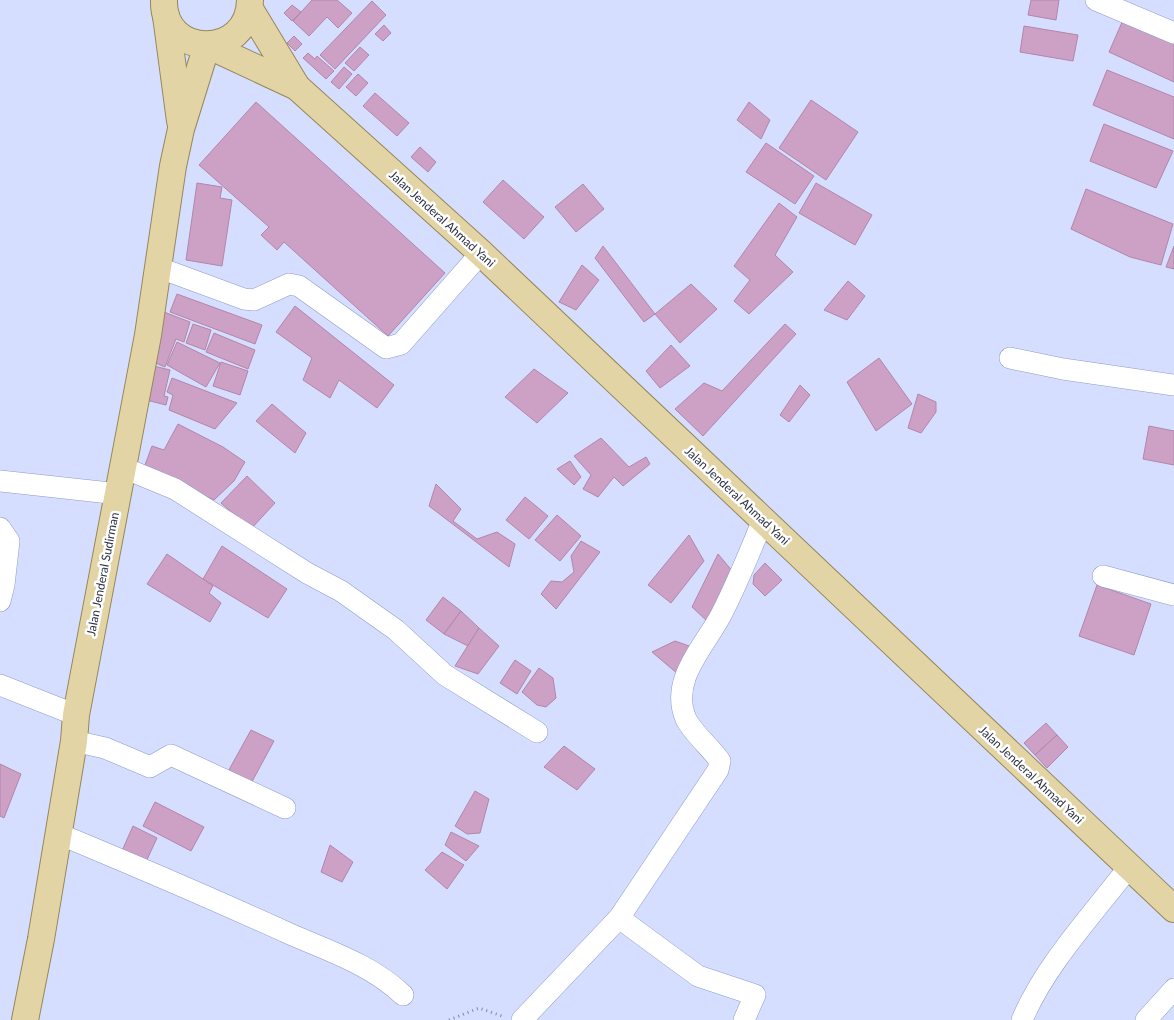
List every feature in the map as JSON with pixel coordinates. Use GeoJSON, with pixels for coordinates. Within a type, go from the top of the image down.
{"type":"FeatureCollection","features":[{"type":"Feature","properties":{"kind":"main road"},"geometry":{"type":"LineString","coordinates":[[207,45],[219,44],[234,35],[246,20],[250,4]]}},
{"type":"Feature","properties":{"kind":"main road","name":"Jalan Jenderal Ahmad Yani"},"geometry":{"type":"LineString","coordinates":[[250,4],[297,87]]}},
{"type":"Feature","properties":{"kind":"main road","name":"Jalan Jenderal Ahmad Yani"},"geometry":{"type":"LineString","coordinates":[[165,8],[172,28],[182,37],[193,43],[207,45],[297,87],[481,253],[1174,909]]}},
{"type":"Feature","properties":{"kind":"main road","name":"Jalan Jenderal Sudirman"},"geometry":{"type":"LineString","coordinates":[[165,8],[181,129]]}},
{"type":"Feature","properties":{"kind":"main road","name":"Jalan Jenderal Sudirman"},"geometry":{"type":"LineString","coordinates":[[25,1020],[59,834],[74,741],[76,715],[148,335],[157,267],[181,129],[207,45]]}},
{"type":"Feature","properties":{"kind":"street"},"geometry":{"type":"LineString","coordinates":[[1096,0],[1174,34]]}},
{"type":"Feature","properties":{"kind":"street"},"geometry":{"type":"LineString","coordinates":[[157,267],[244,299],[254,300],[289,284],[299,286],[386,348],[402,344],[481,253]]}},
{"type":"Feature","properties":{"kind":"street"},"geometry":{"type":"LineString","coordinates":[[1010,358],[1063,369],[1174,385]]}},
{"type":"Feature","properties":{"kind":"street"},"geometry":{"type":"LineString","coordinates":[[124,468],[175,489],[307,573],[341,591],[396,630],[445,675],[537,732]]}},
{"type":"Feature","properties":{"kind":"street"},"geometry":{"type":"LineString","coordinates":[[0,481],[119,494]]}},
{"type":"Feature","properties":{"kind":"street"},"geometry":{"type":"LineString","coordinates":[[514,1019],[619,918],[718,770],[720,761],[686,720],[682,700],[685,681],[693,658],[720,617],[763,520]]}},
{"type":"Feature","properties":{"kind":"street"},"geometry":{"type":"LineString","coordinates":[[0,528],[5,532],[9,542],[0,602]]}},
{"type":"Feature","properties":{"kind":"street"},"geometry":{"type":"LineString","coordinates":[[1103,576],[1174,595]]}},
{"type":"Feature","properties":{"kind":"street"},"geometry":{"type":"LineString","coordinates":[[0,685],[76,715]]}},
{"type":"Feature","properties":{"kind":"street"},"geometry":{"type":"LineString","coordinates":[[74,741],[105,748],[150,767],[171,755],[284,808]]}},
{"type":"Feature","properties":{"kind":"street"},"geometry":{"type":"LineString","coordinates":[[59,834],[206,896],[358,964],[387,980],[402,996]]}},
{"type":"Feature","properties":{"kind":"street"},"geometry":{"type":"LineString","coordinates":[[1022,1020],[1030,1002],[1054,965],[1129,867]]}},
{"type":"Feature","properties":{"kind":"street"},"geometry":{"type":"LineString","coordinates":[[619,918],[698,976],[755,995],[744,1020]]}},
{"type":"Feature","properties":{"kind":"street"},"geometry":{"type":"LineString","coordinates":[[1146,1020],[1174,989]]}},
{"type":"Feature","properties":{"kind":"path"},"geometry":{"type":"LineString","coordinates":[[449,1020],[479,1008],[514,1019]]}},
{"type":"Feature","properties":{"kind":"building"},"geometry":{"type":"Polygon","coordinates":[[[312,0],[337,0],[352,13],[338,28],[327,17],[309,36],[293,21],[312,0]]]}},
{"type":"Feature","properties":{"kind":"building"},"geometry":{"type":"Polygon","coordinates":[[[1031,0],[1059,0],[1056,20],[1028,15],[1031,0]]]}},
{"type":"Feature","properties":{"kind":"building"},"geometry":{"type":"Polygon","coordinates":[[[372,1],[386,15],[335,69],[320,55],[372,1]]]}},
{"type":"Feature","properties":{"kind":"building"},"geometry":{"type":"Polygon","coordinates":[[[292,5],[301,12],[292,21],[284,13],[292,5]]]}},
{"type":"Feature","properties":{"kind":"building"},"geometry":{"type":"Polygon","coordinates":[[[1123,20],[1174,43],[1174,82],[1109,52],[1123,20]]]}},
{"type":"Feature","properties":{"kind":"building"},"geometry":{"type":"Polygon","coordinates":[[[384,25],[391,33],[383,41],[375,34],[384,25]]]}},
{"type":"Feature","properties":{"kind":"building"},"geometry":{"type":"Polygon","coordinates":[[[1024,26],[1078,35],[1073,61],[1020,52],[1024,26]]]}},
{"type":"Feature","properties":{"kind":"building"},"geometry":{"type":"Polygon","coordinates":[[[294,36],[302,44],[295,51],[287,43],[294,36]]]}},
{"type":"Feature","properties":{"kind":"building"},"geometry":{"type":"Polygon","coordinates":[[[360,47],[369,55],[354,71],[345,63],[360,47]]]}},
{"type":"Feature","properties":{"kind":"building"},"geometry":{"type":"Polygon","coordinates":[[[308,53],[315,59],[317,56],[334,71],[326,79],[303,58],[308,53]]]}},
{"type":"Feature","properties":{"kind":"building"},"geometry":{"type":"Polygon","coordinates":[[[344,67],[352,74],[339,89],[331,82],[344,67]]]}},
{"type":"Feature","properties":{"kind":"building"},"geometry":{"type":"Polygon","coordinates":[[[1107,70],[1174,97],[1174,139],[1093,105],[1107,70]]]}},
{"type":"Feature","properties":{"kind":"building"},"geometry":{"type":"Polygon","coordinates":[[[358,74],[368,83],[356,96],[346,87],[358,74]]]}},
{"type":"Feature","properties":{"kind":"building"},"geometry":{"type":"Polygon","coordinates":[[[375,93],[409,123],[397,136],[363,106],[375,93]]]}},
{"type":"Feature","properties":{"kind":"building"},"geometry":{"type":"Polygon","coordinates":[[[811,100],[858,132],[826,180],[779,148],[811,100]]]}},
{"type":"Feature","properties":{"kind":"building"},"geometry":{"type":"Polygon","coordinates":[[[256,102],[445,273],[388,336],[284,242],[277,250],[261,235],[269,227],[199,165],[256,102]]]}},
{"type":"Feature","properties":{"kind":"building"},"geometry":{"type":"Polygon","coordinates":[[[749,102],[770,120],[761,139],[737,120],[749,102]]]}},
{"type":"Feature","properties":{"kind":"building"},"geometry":{"type":"Polygon","coordinates":[[[1104,124],[1173,151],[1156,188],[1090,161],[1104,124]]]}},
{"type":"Feature","properties":{"kind":"building"},"geometry":{"type":"Polygon","coordinates":[[[766,143],[814,176],[795,204],[746,172],[766,143]]]}},
{"type":"Feature","properties":{"kind":"building"},"geometry":{"type":"Polygon","coordinates":[[[420,147],[436,162],[428,172],[411,157],[420,147]]]}},
{"type":"Feature","properties":{"kind":"building"},"geometry":{"type":"Polygon","coordinates":[[[503,180],[544,217],[524,239],[483,202],[503,180]]]}},
{"type":"Feature","properties":{"kind":"building"},"geometry":{"type":"Polygon","coordinates":[[[197,183],[222,187],[220,198],[232,200],[222,266],[186,260],[197,183]]]}},
{"type":"Feature","properties":{"kind":"building"},"geometry":{"type":"Polygon","coordinates":[[[816,183],[872,215],[855,245],[799,213],[816,183]]]}},
{"type":"Feature","properties":{"kind":"building"},"geometry":{"type":"Polygon","coordinates":[[[583,184],[604,209],[576,232],[555,207],[583,184]]]}},
{"type":"Feature","properties":{"kind":"building"},"geometry":{"type":"Polygon","coordinates":[[[1086,189],[1173,224],[1161,265],[1130,257],[1071,229],[1086,189]]]}},
{"type":"Feature","properties":{"kind":"building"},"geometry":{"type":"Polygon","coordinates":[[[779,203],[797,217],[775,255],[793,272],[749,314],[734,301],[750,280],[734,266],[779,203]]]}},
{"type":"Feature","properties":{"kind":"building"},"geometry":{"type":"Polygon","coordinates":[[[603,246],[655,314],[644,322],[595,258],[603,246]]]}},
{"type":"Feature","properties":{"kind":"building"},"geometry":{"type":"Polygon","coordinates":[[[1174,246],[1174,269],[1166,267],[1174,246]]]}},
{"type":"Feature","properties":{"kind":"building"},"geometry":{"type":"Polygon","coordinates":[[[582,265],[599,280],[576,310],[559,302],[582,265]]]}},
{"type":"Feature","properties":{"kind":"building"},"geometry":{"type":"Polygon","coordinates":[[[848,281],[865,296],[847,320],[824,310],[848,281]]]}},
{"type":"Feature","properties":{"kind":"building"},"geometry":{"type":"Polygon","coordinates":[[[691,284],[717,309],[680,343],[655,314],[691,284]]]}},
{"type":"Feature","properties":{"kind":"building"},"geometry":{"type":"Polygon","coordinates":[[[177,294],[262,325],[255,344],[170,312],[177,294]]]}},
{"type":"Feature","properties":{"kind":"building"},"geometry":{"type":"Polygon","coordinates":[[[295,306],[394,385],[377,408],[339,380],[330,398],[303,380],[312,358],[276,332],[295,306]]]}},
{"type":"Feature","properties":{"kind":"building"},"geometry":{"type":"Polygon","coordinates":[[[164,312],[190,322],[184,342],[176,339],[165,367],[153,362],[164,312]]]}},
{"type":"Feature","properties":{"kind":"building"},"geometry":{"type":"Polygon","coordinates":[[[193,324],[211,330],[205,350],[186,343],[193,324]]]}},
{"type":"Feature","properties":{"kind":"building"},"geometry":{"type":"Polygon","coordinates":[[[785,324],[796,334],[703,436],[675,409],[704,383],[722,391],[785,324]]]}},
{"type":"Feature","properties":{"kind":"building"},"geometry":{"type":"Polygon","coordinates":[[[214,333],[255,350],[248,369],[206,352],[214,333]]]}},
{"type":"Feature","properties":{"kind":"building"},"geometry":{"type":"Polygon","coordinates":[[[177,342],[220,363],[206,387],[167,365],[177,342]]]}},
{"type":"Feature","properties":{"kind":"building"},"geometry":{"type":"Polygon","coordinates":[[[671,345],[690,366],[660,388],[646,371],[671,345]]]}},
{"type":"Feature","properties":{"kind":"building"},"geometry":{"type":"Polygon","coordinates":[[[879,358],[912,404],[876,431],[847,382],[879,358]]]}},
{"type":"Feature","properties":{"kind":"building"},"geometry":{"type":"Polygon","coordinates":[[[221,362],[248,371],[240,395],[213,386],[221,362]]]}},
{"type":"Feature","properties":{"kind":"building"},"geometry":{"type":"Polygon","coordinates":[[[154,366],[170,370],[164,396],[168,397],[166,405],[146,400],[154,366]]]}},
{"type":"Feature","properties":{"kind":"building"},"geometry":{"type":"Polygon","coordinates":[[[534,369],[568,393],[537,423],[505,397],[534,369]]]}},
{"type":"Feature","properties":{"kind":"building"},"geometry":{"type":"Polygon","coordinates":[[[172,378],[237,403],[215,429],[169,410],[173,395],[167,392],[172,378]]]}},
{"type":"Feature","properties":{"kind":"building"},"geometry":{"type":"Polygon","coordinates":[[[800,385],[810,395],[789,422],[780,415],[800,385]]]}},
{"type":"Feature","properties":{"kind":"building"},"geometry":{"type":"Polygon","coordinates":[[[918,394],[936,402],[936,412],[921,433],[908,428],[918,394]]]}},
{"type":"Feature","properties":{"kind":"building"},"geometry":{"type":"Polygon","coordinates":[[[272,404],[306,433],[295,453],[256,421],[272,404]]]}},
{"type":"Feature","properties":{"kind":"building"},"geometry":{"type":"Polygon","coordinates":[[[178,424],[223,447],[245,462],[234,481],[214,500],[162,476],[145,465],[152,446],[164,450],[178,424]]]}},
{"type":"Feature","properties":{"kind":"building"},"geometry":{"type":"Polygon","coordinates":[[[1149,426],[1174,431],[1174,465],[1143,459],[1149,426]]]}},
{"type":"Feature","properties":{"kind":"building"},"geometry":{"type":"Polygon","coordinates":[[[601,438],[629,467],[646,457],[650,464],[623,486],[614,477],[598,497],[583,489],[591,475],[574,456],[601,438]]]}},
{"type":"Feature","properties":{"kind":"building"},"geometry":{"type":"Polygon","coordinates":[[[570,461],[581,477],[574,485],[557,469],[570,461]]]}},
{"type":"Feature","properties":{"kind":"building"},"geometry":{"type":"Polygon","coordinates":[[[247,476],[275,503],[251,529],[221,503],[247,476]]]}},
{"type":"Feature","properties":{"kind":"building"},"geometry":{"type":"Polygon","coordinates":[[[436,484],[461,509],[453,521],[477,539],[497,532],[515,544],[509,567],[429,506],[436,484]]]}},
{"type":"Feature","properties":{"kind":"building"},"geometry":{"type":"Polygon","coordinates":[[[525,497],[548,516],[529,539],[506,520],[525,497]]]}},
{"type":"Feature","properties":{"kind":"building"},"geometry":{"type":"Polygon","coordinates":[[[557,515],[581,536],[560,561],[535,540],[557,515]]]}},
{"type":"Feature","properties":{"kind":"building"},"geometry":{"type":"Polygon","coordinates":[[[689,535],[704,561],[671,603],[648,585],[689,535]]]}},
{"type":"Feature","properties":{"kind":"building"},"geometry":{"type":"Polygon","coordinates":[[[581,541],[600,552],[556,609],[541,594],[551,581],[562,582],[574,572],[571,556],[581,541]]]}},
{"type":"Feature","properties":{"kind":"building"},"geometry":{"type":"Polygon","coordinates":[[[222,546],[287,589],[268,618],[203,579],[222,546]]]}},
{"type":"Feature","properties":{"kind":"building"},"geometry":{"type":"Polygon","coordinates":[[[167,554],[213,586],[209,593],[221,603],[210,622],[147,584],[167,554]]]}},
{"type":"Feature","properties":{"kind":"building"},"geometry":{"type":"Polygon","coordinates":[[[718,554],[734,573],[707,621],[692,607],[718,554]]]}},
{"type":"Feature","properties":{"kind":"building"},"geometry":{"type":"Polygon","coordinates":[[[765,563],[782,580],[765,596],[753,584],[754,575],[765,563]]]}},
{"type":"Feature","properties":{"kind":"building"},"geometry":{"type":"Polygon","coordinates":[[[1097,585],[1151,604],[1134,655],[1079,636],[1097,585]]]}},
{"type":"Feature","properties":{"kind":"building"},"geometry":{"type":"Polygon","coordinates":[[[443,597],[461,611],[444,634],[426,620],[443,597]]]}},
{"type":"Feature","properties":{"kind":"building"},"geometry":{"type":"Polygon","coordinates":[[[461,611],[479,628],[468,646],[444,634],[461,611]]]}},
{"type":"Feature","properties":{"kind":"building"},"geometry":{"type":"Polygon","coordinates":[[[479,628],[499,646],[478,674],[455,666],[479,628]]]}},
{"type":"Feature","properties":{"kind":"building"},"geometry":{"type":"Polygon","coordinates":[[[675,641],[692,647],[679,675],[652,652],[675,641]]]}},
{"type":"Feature","properties":{"kind":"building"},"geometry":{"type":"Polygon","coordinates":[[[515,660],[531,671],[517,694],[500,683],[515,660]]]}},
{"type":"Feature","properties":{"kind":"building"},"geometry":{"type":"Polygon","coordinates":[[[539,668],[553,678],[556,698],[546,707],[537,705],[522,692],[539,668]]]}},
{"type":"Feature","properties":{"kind":"building"},"geometry":{"type":"Polygon","coordinates":[[[1046,723],[1057,735],[1035,755],[1024,743],[1046,723]]]}},
{"type":"Feature","properties":{"kind":"building"},"geometry":{"type":"Polygon","coordinates":[[[251,730],[274,741],[248,789],[225,777],[251,730]]]}},
{"type":"Feature","properties":{"kind":"building"},"geometry":{"type":"Polygon","coordinates":[[[1057,735],[1068,747],[1047,768],[1035,755],[1057,735]]]}},
{"type":"Feature","properties":{"kind":"building"},"geometry":{"type":"Polygon","coordinates":[[[564,746],[595,769],[577,790],[544,767],[564,746]]]}},
{"type":"Feature","properties":{"kind":"building"},"geometry":{"type":"Polygon","coordinates":[[[0,764],[21,774],[4,818],[0,816],[0,764]]]}},
{"type":"Feature","properties":{"kind":"building"},"geometry":{"type":"Polygon","coordinates":[[[475,791],[489,799],[480,833],[467,834],[455,826],[475,791]]]}},
{"type":"Feature","properties":{"kind":"building"},"geometry":{"type":"Polygon","coordinates":[[[155,802],[204,827],[191,851],[143,826],[155,802]]]}},
{"type":"Feature","properties":{"kind":"building"},"geometry":{"type":"Polygon","coordinates":[[[133,826],[157,838],[145,864],[121,853],[133,826]]]}},
{"type":"Feature","properties":{"kind":"building"},"geometry":{"type":"Polygon","coordinates":[[[451,832],[479,846],[466,861],[445,845],[451,832]]]}},
{"type":"Feature","properties":{"kind":"building"},"geometry":{"type":"Polygon","coordinates":[[[330,845],[353,862],[342,882],[321,872],[330,845]]]}},
{"type":"Feature","properties":{"kind":"building"},"geometry":{"type":"Polygon","coordinates":[[[442,852],[464,865],[447,889],[425,870],[442,852]]]}}]}
